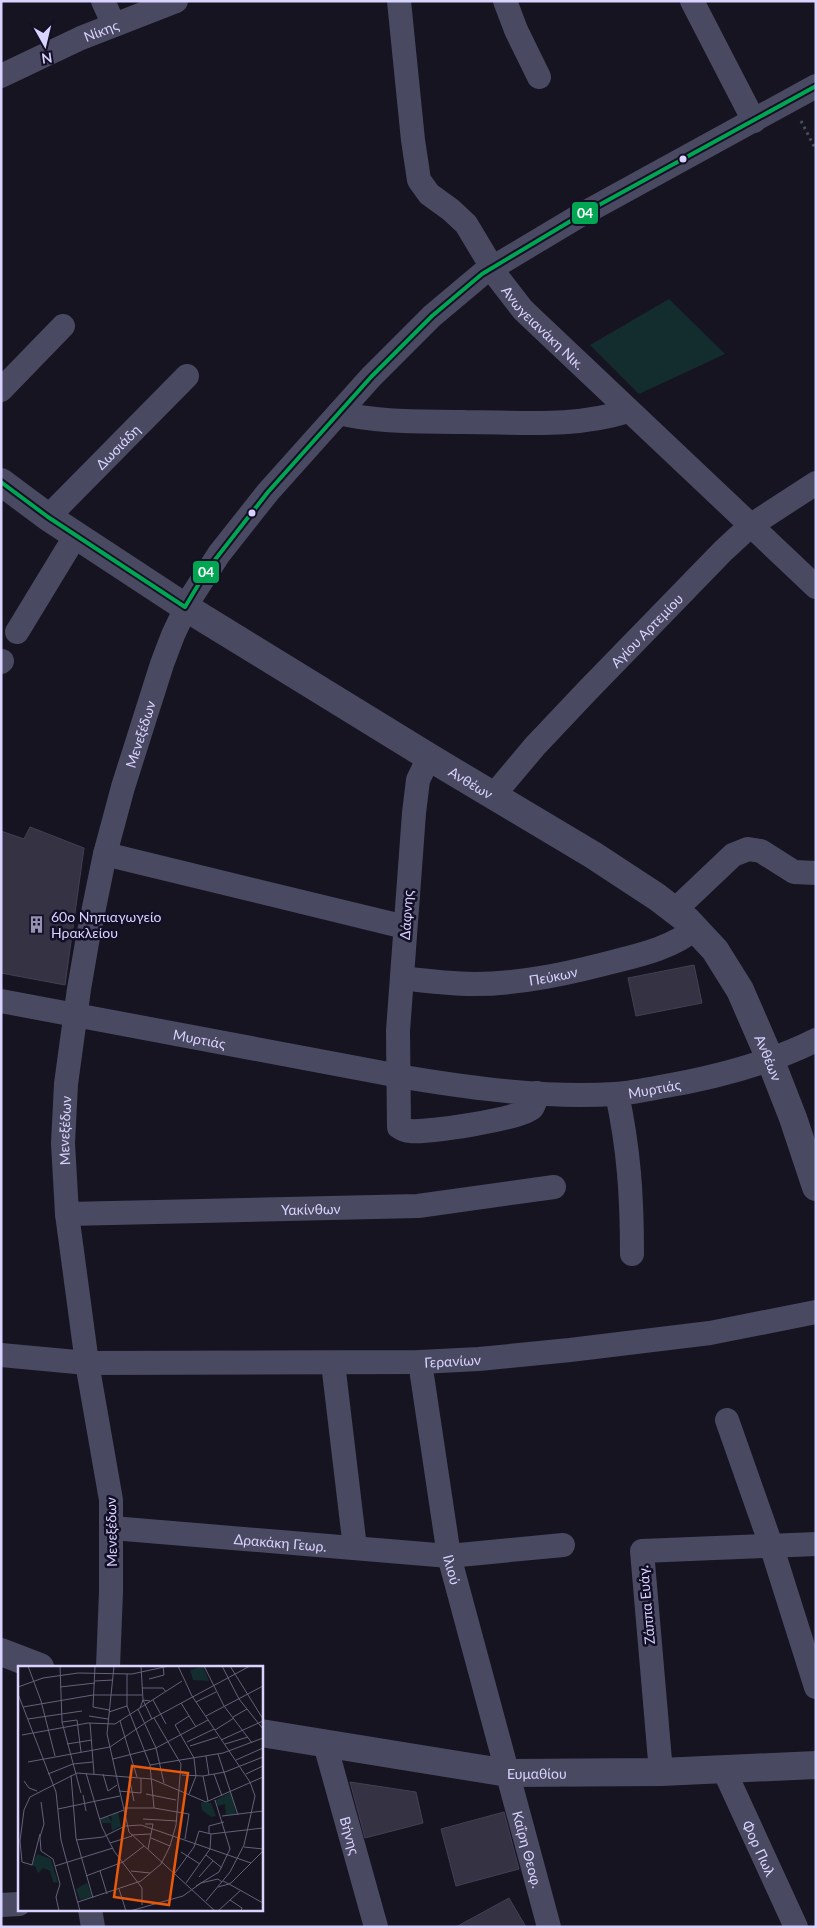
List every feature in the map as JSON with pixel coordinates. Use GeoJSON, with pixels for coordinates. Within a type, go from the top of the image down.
{"type":"FeatureCollection","features":[{"type":"Feature","properties":{"kind":"street"},"geometry":{"type":"LineString","coordinates":[[104,1],[114,24]]}},
{"type":"Feature","properties":{"kind":"street","name":"Νίκης"},"geometry":{"type":"LineString","coordinates":[[1,76],[114,24],[176,1]]}},
{"type":"Feature","properties":{"kind":"street","name":"Ανωγειανάκη Νικ."},"geometry":{"type":"LineString","coordinates":[[400,1],[412,140],[419,180],[429,194],[466,224],[508,293],[523,310],[750,526],[816,586]]}},
{"type":"Feature","properties":{"kind":"street"},"geometry":{"type":"LineString","coordinates":[[505,1],[516,30],[539,77]]}},
{"type":"Feature","properties":{"kind":"street"},"geometry":{"type":"LineString","coordinates":[[692,1],[754,121]]}},
{"type":"Feature","properties":{"kind":"street","name":"Μενεξέδων"},"geometry":{"type":"LineString","coordinates":[[108,1666],[112,1500],[87,1363],[67,1214],[63,1167],[64,1117],[70,1047],[88,937],[105,854],[128,770],[159,672],[185,607],[207,570],[248,517],[339,413],[414,334],[451,299],[492,267],[578,216],[816,86]]}},
{"type":"Feature","properties":{"kind":"street"},"geometry":{"type":"LineString","coordinates":[[1,390],[63,326]]}},
{"type":"Feature","properties":{"kind":"street","name":"Δωσιάδη"},"geometry":{"type":"LineString","coordinates":[[48,517],[187,376]]}},
{"type":"Feature","properties":{"kind":"street"},"geometry":{"type":"LineString","coordinates":[[339,413],[378,420],[554,423],[592,421],[628,411]]}},
{"type":"Feature","properties":{"kind":"street","name":"Ανθέων"},"geometry":{"type":"LineString","coordinates":[[1,482],[48,517],[185,607],[493,796],[593,855],[675,910],[696,928],[727,967],[740,990],[793,1118],[816,1187]]}},
{"type":"Feature","properties":{"kind":"street","name":"Αγίου Αρτεμίου"},"geometry":{"type":"LineString","coordinates":[[493,796],[535,746],[587,691],[679,595],[750,526],[816,483]]}},
{"type":"Feature","properties":{"kind":"street"},"geometry":{"type":"LineString","coordinates":[[17,632],[76,535]]}},
{"type":"Feature","properties":{"kind":"street","name":"Δάφνης"},"geometry":{"type":"LineString","coordinates":[[398,1076],[398,1032],[416,794],[418,780],[429,757]]}},
{"type":"Feature","properties":{"kind":"street"},"geometry":{"type":"LineString","coordinates":[[675,910],[734,855],[748,849],[761,851],[794,872],[816,873]]}},
{"type":"Feature","properties":{"kind":"street"},"geometry":{"type":"LineString","coordinates":[[105,854],[406,928]]}},
{"type":"Feature","properties":{"kind":"street","name":"Πεύκων"},"geometry":{"type":"LineString","coordinates":[[402,978],[475,984],[548,976],[644,953],[673,943],[696,928]]}},
{"type":"Feature","properties":{"kind":"street","name":"Μυρτιάς"},"geometry":{"type":"LineString","coordinates":[[1,1001],[343,1067],[476,1088],[537,1093],[617,1094],[692,1081],[733,1071],[770,1059],[816,1040]]}},
{"type":"Feature","properties":{"kind":"street"},"geometry":{"type":"LineString","coordinates":[[398,1076],[399,1128],[410,1131],[434,1130],[517,1114],[532,1108],[537,1093]]}},
{"type":"Feature","properties":{"kind":"street"},"geometry":{"type":"LineString","coordinates":[[617,1094],[630,1166],[632,1254]]}},
{"type":"Feature","properties":{"kind":"street","name":"Υακίνθων"},"geometry":{"type":"LineString","coordinates":[[67,1214],[418,1206],[554,1187]]}},
{"type":"Feature","properties":{"kind":"street","name":"Γερανίων"},"geometry":{"type":"LineString","coordinates":[[1,1354],[87,1363],[333,1364],[480,1359],[700,1334],[816,1312]]}},
{"type":"Feature","properties":{"kind":"street","name":"Ιλιού"},"geometry":{"type":"LineString","coordinates":[[420,1362],[449,1556],[508,1772]]}},
{"type":"Feature","properties":{"kind":"street"},"geometry":{"type":"LineString","coordinates":[[333,1364],[355,1548]]}},
{"type":"Feature","properties":{"kind":"street"},"geometry":{"type":"LineString","coordinates":[[727,1420],[771,1545],[816,1688]]}},
{"type":"Feature","properties":{"kind":"street","name":"Δρακάκη Γεωρ."},"geometry":{"type":"LineString","coordinates":[[112,1528],[449,1556],[563,1544]]}},
{"type":"Feature","properties":{"kind":"street","name":"Ζάππα Ευάγ."},"geometry":{"type":"LineString","coordinates":[[661,1772],[642,1551],[816,1544]]}},
{"type":"Feature","properties":{"kind":"street"},"geometry":{"type":"LineString","coordinates":[[1,1652],[37,1666]]}},
{"type":"Feature","properties":{"kind":"street","name":"Ευμαθίου"},"geometry":{"type":"LineString","coordinates":[[262,1734],[508,1772],[661,1772],[816,1765]]}},
{"type":"Feature","properties":{"kind":"street","name":"Βήνης"},"geometry":{"type":"LineString","coordinates":[[325,1744],[376,1927]]}},
{"type":"Feature","properties":{"kind":"street","name":"Φορ Πωλ"},"geometry":{"type":"LineString","coordinates":[[723,1768],[796,1927]]}},
{"type":"Feature","properties":{"kind":"street","name":"Καΐρη Θεοφ."},"geometry":{"type":"LineString","coordinates":[[508,1772],[548,1927]]}},
{"type":"Feature","properties":{"kind":"street"},"geometry":{"type":"LineString","coordinates":[[1,1906],[18,1904]]}},
{"type":"Feature","properties":{"kind":"street"},"geometry":{"type":"LineString","coordinates":[[90,1910],[93,1927]]}},
{"type":"Feature","properties":{"kind":"path"},"geometry":{"type":"LineString","coordinates":[[790,101],[816,150]]}},
{"type":"Feature","properties":{"kind":"green space"},"geometry":{"type":"Polygon","coordinates":[[[669,299],[725,354],[639,394],[590,345],[669,299]]]}},
{"type":"Feature","properties":{"kind":"building","name":"60ο Νηπιαγωγείο Ηρακλείου"},"geometry":{"type":"Polygon","coordinates":[[[30,827],[84,848],[65,985],[1,973],[1,831],[24,839],[30,827]]]}},
{"type":"Feature","properties":{"kind":"building"},"geometry":{"type":"Polygon","coordinates":[[[694,965],[702,1003],[636,1016],[628,978],[694,965]]]}},
{"type":"Feature","properties":{"kind":"building"},"geometry":{"type":"Polygon","coordinates":[[[350,1782],[416,1792],[423,1823],[365,1838],[350,1782]]]}},
{"type":"Feature","properties":{"kind":"building"},"geometry":{"type":"Polygon","coordinates":[[[504,1812],[519,1869],[456,1886],[441,1829],[504,1812]]]}},
{"type":"Feature","properties":{"kind":"building"},"geometry":{"type":"Polygon","coordinates":[[[509,1898],[526,1927],[456,1927],[509,1898]]]}},
{"type":"Feature","properties":{"kind":"transit line","name":"04"},"geometry":{"type":"LineString","coordinates":[[1,482],[48,517],[185,607],[207,570],[268,492],[371,377],[432,316],[482,274],[579,216],[816,86]]}},
{"type":"Feature","properties":{"kind":"place","name":"60ο Νηπιαγωγείο Ηρακλείου"},"geometry":{"type":"Point","coordinates":[37,924]}}]}
